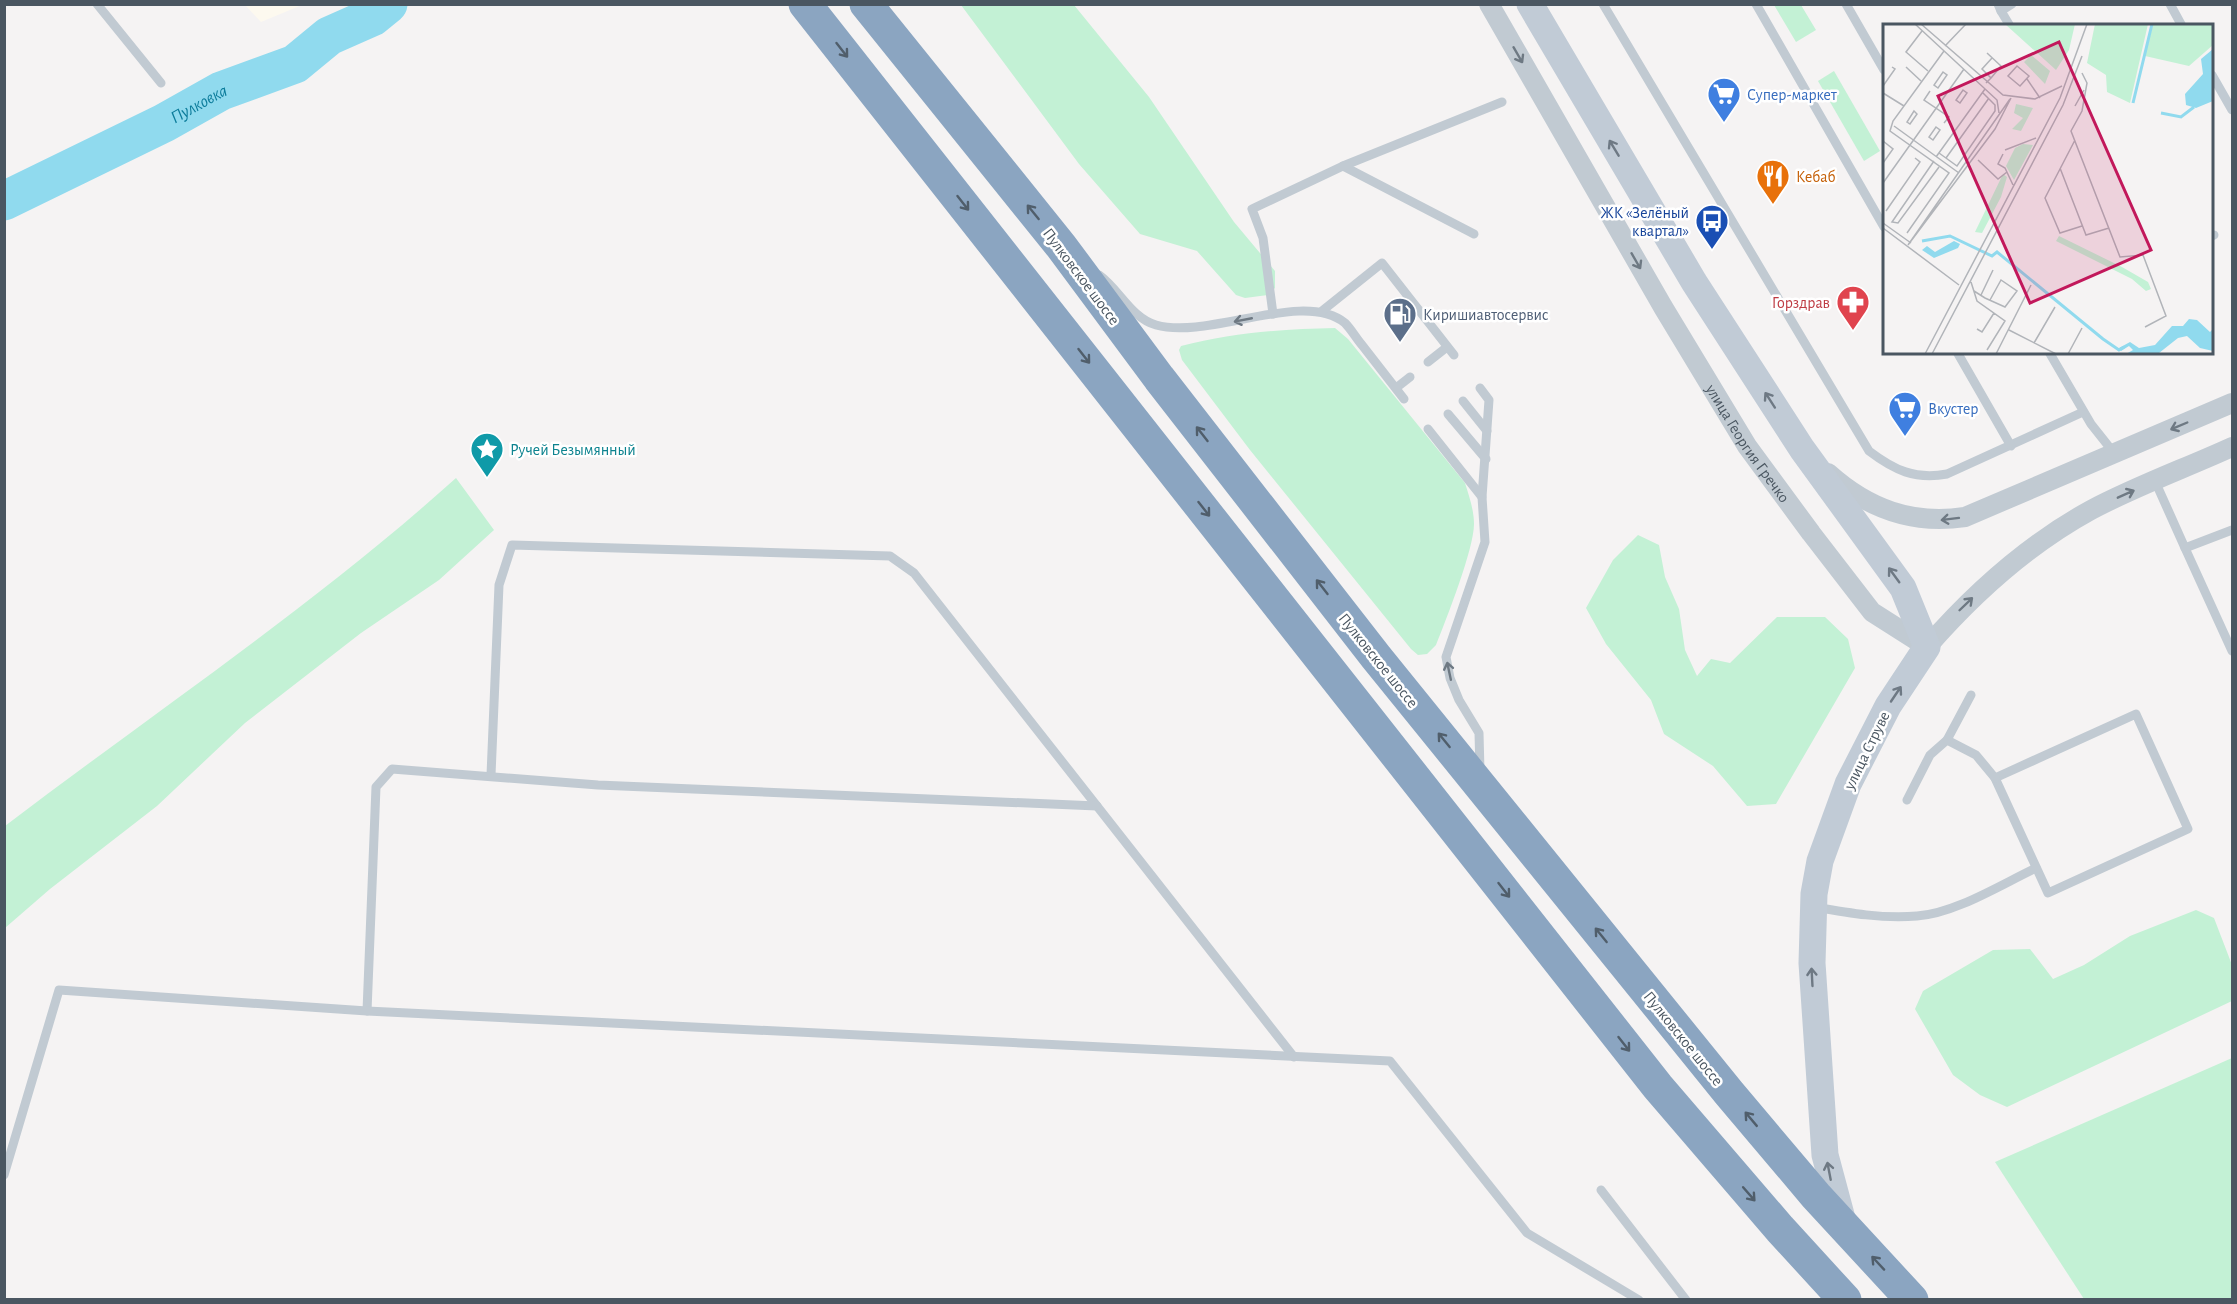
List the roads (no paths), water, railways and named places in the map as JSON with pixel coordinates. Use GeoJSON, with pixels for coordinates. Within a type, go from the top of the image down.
{"type":"FeatureCollection","features":[{"type":"Feature","properties":{"kind":"highway"},"geometry":{"type":"LineString","coordinates":[[805,4],[1658,1087],[1780,1229],[1845,1299]]}},
{"type":"Feature","properties":{"kind":"highway","name":"Пулковское шоссе"},"geometry":{"type":"LineString","coordinates":[[866,4],[1061,246],[1166,387],[1376,657],[1729,1093],[1844,1227],[1912,1299]]}},
{"type":"Feature","properties":{"kind":"street","name":"улица Георгия Гречко"},"geometry":{"type":"LineString","coordinates":[[1489,4],[1663,307],[1747,446],[1810,533],[1872,612],[1927,647]]}},
{"type":"Feature","properties":{"kind":"street"},"geometry":{"type":"LineString","coordinates":[[1530,4],[1694,282],[1802,449],[1903,588],[1927,647]]}},
{"type":"Feature","properties":{"kind":"street"},"geometry":{"type":"LineString","coordinates":[[1802,449],[1846,488],[1889,512],[1923,520],[1943,520],[1965,517],[2232,403]]}},
{"type":"Feature","properties":{"kind":"street","name":"улица Струве"},"geometry":{"type":"LineString","coordinates":[[1844,1227],[1825,1155],[1812,975],[1813,907],[1820,861],[1848,784],[1888,706],[1927,647],[1982,589],[2034,547],[2091,510],[2232,447]]}},
{"type":"Feature","properties":{"kind":"lane"},"geometry":{"type":"LineString","coordinates":[[97,4],[161,83]]}},
{"type":"Feature","properties":{"kind":"lane"},"geometry":{"type":"LineString","coordinates":[[1603,4],[1869,451],[1899,471],[1912,476],[1931,477],[1947,474],[2083,412]]}},
{"type":"Feature","properties":{"kind":"lane"},"geometry":{"type":"LineString","coordinates":[[1756,4],[1883,225]]}},
{"type":"Feature","properties":{"kind":"lane"},"geometry":{"type":"LineString","coordinates":[[1846,4],[1883,68]]}},
{"type":"Feature","properties":{"kind":"lane"},"geometry":{"type":"LineString","coordinates":[[2009,24],[2000,8],[2012,4]]}},
{"type":"Feature","properties":{"kind":"lane"},"geometry":{"type":"LineString","coordinates":[[2170,4],[2181,24]]}},
{"type":"Feature","properties":{"kind":"lane"},"geometry":{"type":"LineString","coordinates":[[2213,78],[2232,110]]}},
{"type":"Feature","properties":{"kind":"lane"},"geometry":{"type":"LineString","coordinates":[[1273,314],[1263,238],[1251,209],[1343,166],[1502,102]]}},
{"type":"Feature","properties":{"kind":"lane"},"geometry":{"type":"LineString","coordinates":[[1343,166],[1474,234]]}},
{"type":"Feature","properties":{"kind":"lane"},"geometry":{"type":"LineString","coordinates":[[1061,246],[1110,283],[1132,310],[1155,325],[1181,329],[1273,314],[1322,311],[1344,323],[1404,399]]}},
{"type":"Feature","properties":{"kind":"lane"},"geometry":{"type":"LineString","coordinates":[[1322,311],[1382,263],[1454,355]]}},
{"type":"Feature","properties":{"kind":"lane"},"geometry":{"type":"LineString","coordinates":[[1437,369],[1429,362],[1447,347]]}},
{"type":"Feature","properties":{"kind":"lane"},"geometry":{"type":"LineString","coordinates":[[1958,354],[2011,446]]}},
{"type":"Feature","properties":{"kind":"lane"},"geometry":{"type":"LineString","coordinates":[[2050,354],[2083,412],[2114,453]]}},
{"type":"Feature","properties":{"kind":"lane"},"geometry":{"type":"LineString","coordinates":[[1396,388],[1410,377]]}},
{"type":"Feature","properties":{"kind":"lane"},"geometry":{"type":"LineString","coordinates":[[1480,388],[1489,400],[1482,497],[1485,542],[1446,657],[1450,678],[1459,700],[1479,733],[1481,785]]}},
{"type":"Feature","properties":{"kind":"lane"},"geometry":{"type":"LineString","coordinates":[[1463,401],[1487,431]]}},
{"type":"Feature","properties":{"kind":"lane"},"geometry":{"type":"LineString","coordinates":[[1448,414],[1486,459]]}},
{"type":"Feature","properties":{"kind":"lane"},"geometry":{"type":"LineString","coordinates":[[1428,429],[1482,497]]}},
{"type":"Feature","properties":{"kind":"lane"},"geometry":{"type":"LineString","coordinates":[[2155,481],[2232,651]]}},
{"type":"Feature","properties":{"kind":"lane"},"geometry":{"type":"LineString","coordinates":[[2185,548],[2232,530]]}},
{"type":"Feature","properties":{"kind":"lane"},"geometry":{"type":"LineString","coordinates":[[491,775],[499,585],[512,545],[890,556],[914,573],[1294,1057]]}},
{"type":"Feature","properties":{"kind":"lane"},"geometry":{"type":"LineString","coordinates":[[1907,800],[1930,755],[1947,740],[1971,695]]}},
{"type":"Feature","properties":{"kind":"lane"},"geometry":{"type":"LineString","coordinates":[[1947,740],[1976,755],[1995,778],[2048,893],[2188,829],[2136,714],[1995,778]]}},
{"type":"Feature","properties":{"kind":"lane"},"geometry":{"type":"LineString","coordinates":[[367,1011],[375,787],[392,769],[598,785],[1097,806]]}},
{"type":"Feature","properties":{"kind":"lane"},"geometry":{"type":"LineString","coordinates":[[1813,907],[1862,915],[1918,916],[1945,910],[2036,868]]}},
{"type":"Feature","properties":{"kind":"lane"},"geometry":{"type":"LineString","coordinates":[[4,1175],[59,990],[367,1011],[1390,1061],[1527,1233],[1639,1299]]}},
{"type":"Feature","properties":{"kind":"lane"},"geometry":{"type":"LineString","coordinates":[[1601,1190],[1686,1299]]}},
{"type":"Feature","properties":{"kind":"waterway","name":"Пулковка"},"geometry":{"type":"LineString","coordinates":[[4,201],[164,123],[221,91],[295,64],[329,36],[372,17],[388,4]]}},
{"type":"Feature","properties":{"kind":"place","name":"Супер-маркет"},"geometry":{"type":"Point","coordinates":[1724,123]}},
{"type":"Feature","properties":{"kind":"place","name":"Кебаб"},"geometry":{"type":"Point","coordinates":[1773,205]}},
{"type":"Feature","properties":{"kind":"place","name":"ЖК «Зелёный квартал»"},"geometry":{"type":"Point","coordinates":[1712,250]}},
{"type":"Feature","properties":{"kind":"place","name":"Горздрав"},"geometry":{"type":"Point","coordinates":[1853,331]}},
{"type":"Feature","properties":{"kind":"place","name":"Киришиавтосервис"},"geometry":{"type":"Point","coordinates":[1400,343]}},
{"type":"Feature","properties":{"kind":"place","name":"Вкустер"},"geometry":{"type":"Point","coordinates":[1905,437]}},
{"type":"Feature","properties":{"kind":"place","name":"Ручей Безымянный"},"geometry":{"type":"Point","coordinates":[487,478]}}]}
